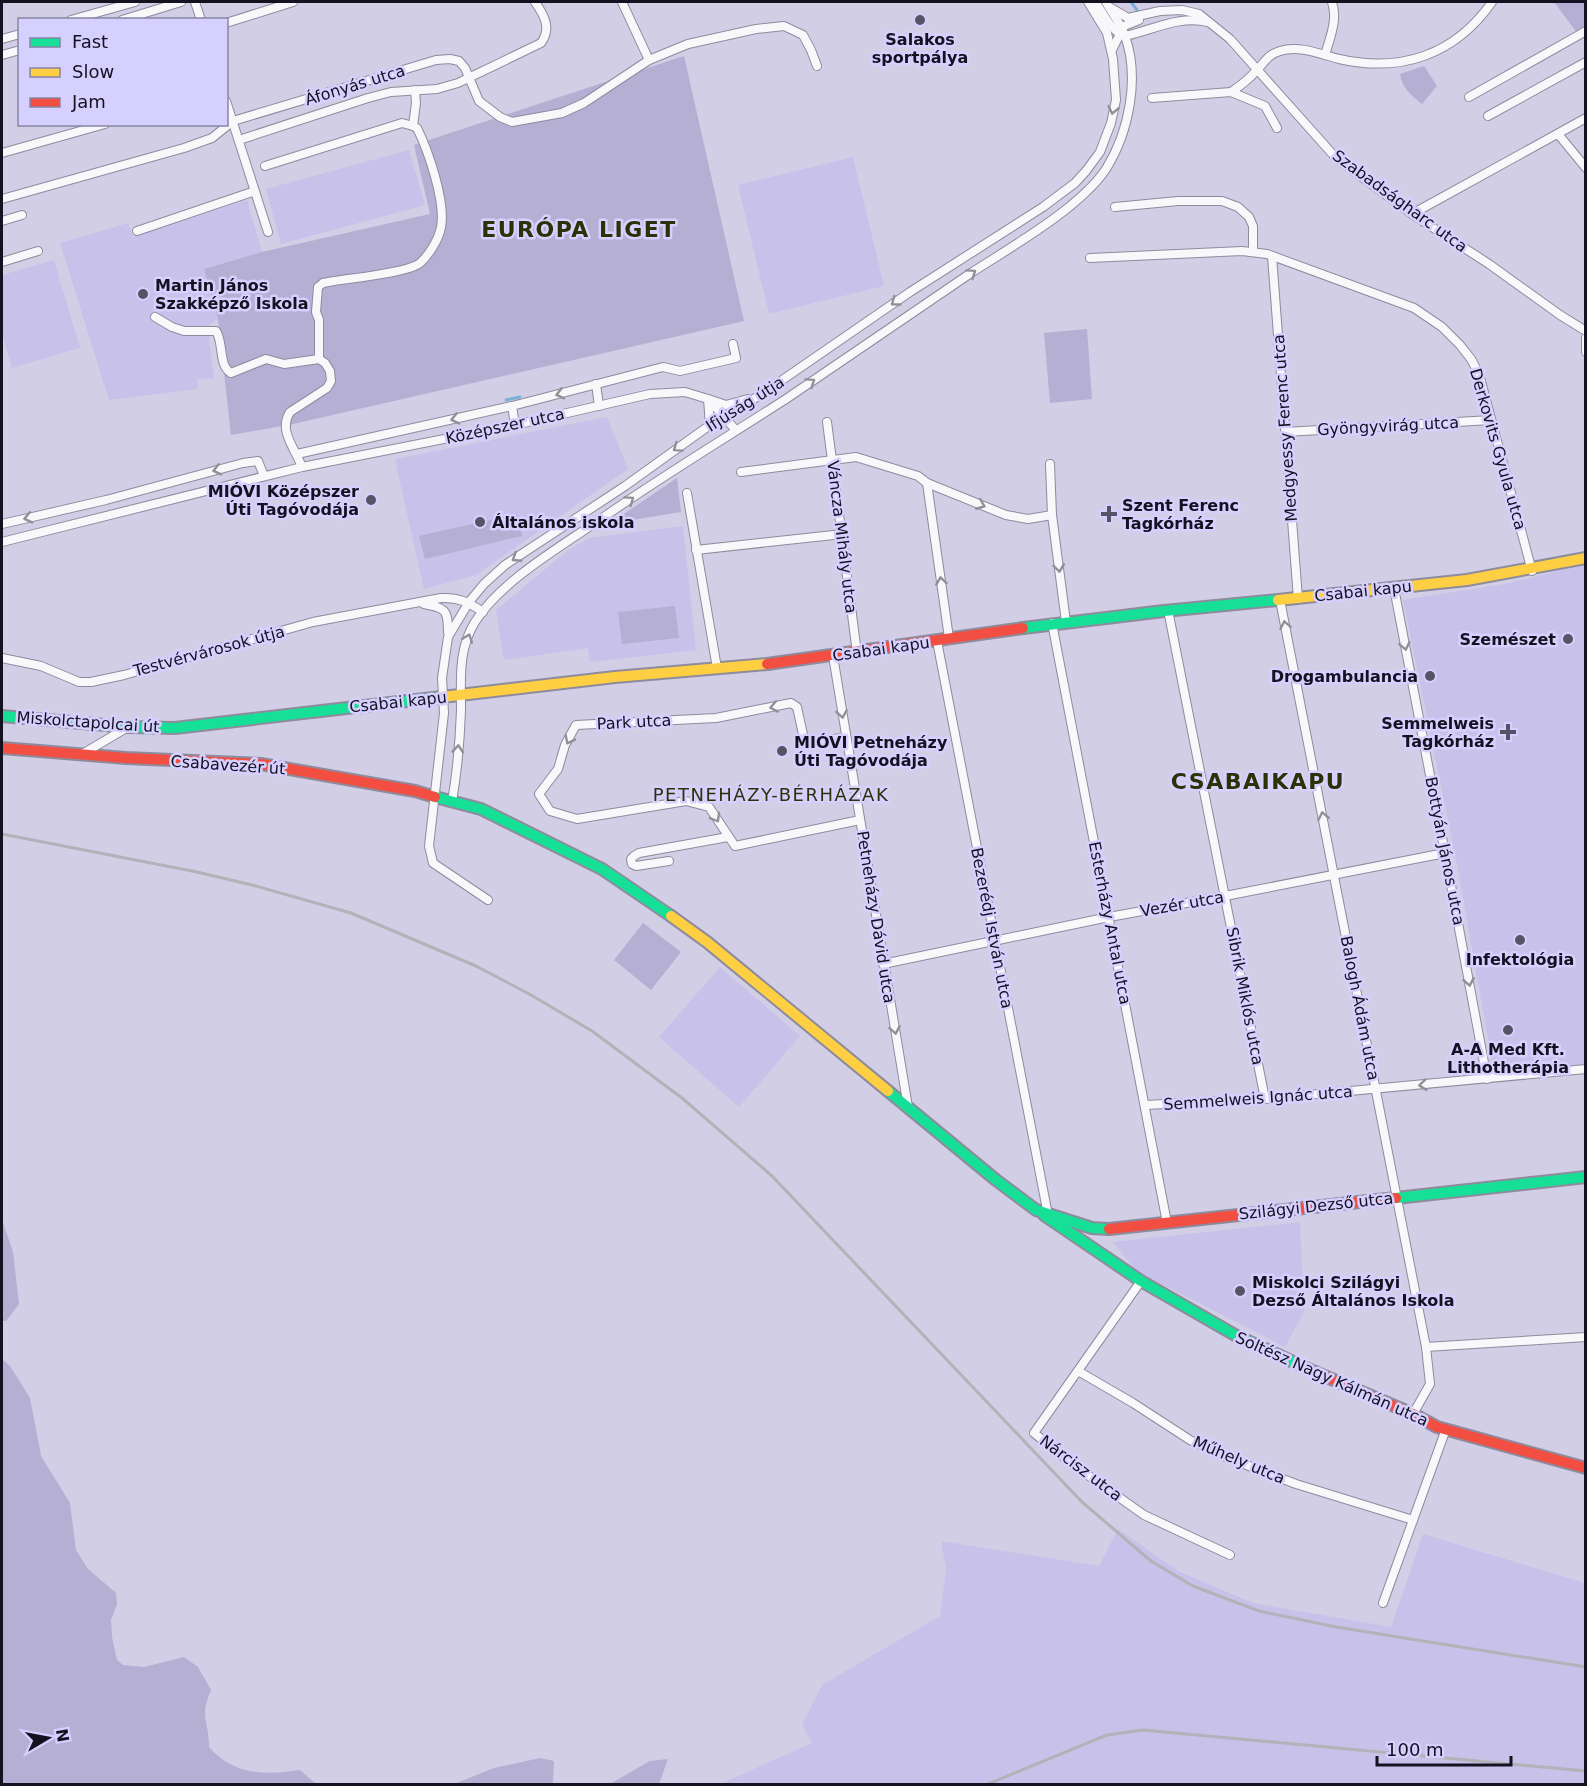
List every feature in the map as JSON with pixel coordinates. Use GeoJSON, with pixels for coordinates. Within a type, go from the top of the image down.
{"type":"FeatureCollection","features":[{"type":"Feature","properties":{"kind":"street"},"geometry":{"type":"LineString","coordinates":[[78,18],[135,2]]}},
{"type":"Feature","properties":{"kind":"street"},"geometry":{"type":"LineString","coordinates":[[129,18],[182,2]]}},
{"type":"Feature","properties":{"kind":"street"},"geometry":{"type":"LineString","coordinates":[[195,2],[200,18]]}},
{"type":"Feature","properties":{"kind":"street"},"geometry":{"type":"LineString","coordinates":[[228,22],[294,2]]}},
{"type":"Feature","properties":{"kind":"street","name":"Áfonyás utca"},"geometry":{"type":"LineString","coordinates":[[239,140],[368,98],[391,92],[437,89],[469,78],[541,43],[545,38],[547,24],[535,2]]}},
{"type":"Feature","properties":{"kind":"street"},"geometry":{"type":"LineString","coordinates":[[622,2],[649,60]]}},
{"type":"Feature","properties":{"kind":"street","name":"Ifjúság útja"},"geometry":{"type":"LineString","coordinates":[[488,900],[432,863],[429,846],[444,711],[442,678],[448,634],[469,602],[484,584],[506,565],[625,486],[710,425],[726,417],[910,292],[1043,207],[1075,183],[1100,152],[1111,123],[1116,100],[1112,50],[1107,33],[1088,2]]}},
{"type":"Feature","properties":{"kind":"street","name":"Ifjúság útja"},"geometry":{"type":"LineString","coordinates":[[1095,2],[1122,33]]}},
{"type":"Feature","properties":{"kind":"street"},"geometry":{"type":"LineString","coordinates":[[1325,55],[1334,21],[1332,2]]}},
{"type":"Feature","properties":{"kind":"street"},"geometry":{"type":"LineString","coordinates":[[1232,92],[1257,70],[1270,54],[1282,50],[1293,49],[1377,65],[1400,63],[1419,58],[1451,42],[1469,29],[1492,2]]}},
{"type":"Feature","properties":{"kind":"street","name":"Ifjúság útja"},"geometry":{"type":"LineString","coordinates":[[452,802],[460,714],[459,678],[466,638],[483,612],[518,578],[669,473],[783,401],[1026,237],[1085,194],[1106,169],[1115,152],[1126,118],[1132,81],[1130,59],[1122,33],[1107,4]]}},
{"type":"Feature","properties":{"kind":"street","name":"Szabadságharc utca"},"geometry":{"type":"LineString","coordinates":[[1107,4],[1128,18],[1182,10],[1199,14],[1230,39],[1336,158],[1412,214],[1586,331]]}},
{"type":"Feature","properties":{"kind":"street","name":"Szabadságharc utca"},"geometry":{"type":"LineString","coordinates":[[1122,33],[1126,24],[1170,11]]}},
{"type":"Feature","properties":{"kind":"street"},"geometry":{"type":"LineString","coordinates":[[1112,50],[1122,33],[1196,19],[1209,23]]}},
{"type":"Feature","properties":{"kind":"street"},"geometry":{"type":"LineString","coordinates":[[469,78],[479,101],[500,117],[512,122],[562,113],[584,103],[649,60],[702,40],[756,29],[784,26],[803,35],[817,66]]}},
{"type":"Feature","properties":{"kind":"street"},"geometry":{"type":"LineString","coordinates":[[1469,97],[1586,31]]}},
{"type":"Feature","properties":{"kind":"street"},"geometry":{"type":"LineString","coordinates":[[2,39],[18,35]]}},
{"type":"Feature","properties":{"kind":"street"},"geometry":{"type":"LineString","coordinates":[[2,55],[18,51]]}},
{"type":"Feature","properties":{"kind":"street","name":"Áfonyás utca"},"geometry":{"type":"LineString","coordinates":[[228,125],[233,121],[436,60],[459,61],[469,78]]}},
{"type":"Feature","properties":{"kind":"street"},"geometry":{"type":"LineString","coordinates":[[1488,116],[1586,62]]}},
{"type":"Feature","properties":{"kind":"street","name":"Áfonyás utca"},"geometry":{"type":"LineString","coordinates":[[413,126],[415,90]]}},
{"type":"Feature","properties":{"kind":"street"},"geometry":{"type":"LineString","coordinates":[[1152,98],[1232,92],[1265,106],[1278,128]]}},
{"type":"Feature","properties":{"kind":"street"},"geometry":{"type":"LineString","coordinates":[[228,107],[268,232]]}},
{"type":"Feature","properties":{"kind":"street"},"geometry":{"type":"LineString","coordinates":[[1412,214],[1586,118]]}},
{"type":"Feature","properties":{"kind":"street"},"geometry":{"type":"LineString","coordinates":[[265,166],[402,123],[417,128],[426,146],[437,186],[441,227],[435,243],[419,263],[402,271],[323,283],[318,287],[316,312],[319,320],[319,359]]}},
{"type":"Feature","properties":{"kind":"street"},"geometry":{"type":"LineString","coordinates":[[2,153],[98,126]]}},
{"type":"Feature","properties":{"kind":"street","name":"Áfonyás utca"},"geometry":{"type":"LineString","coordinates":[[2,199],[184,148],[212,138],[227,126]]}},
{"type":"Feature","properties":{"kind":"street"},"geometry":{"type":"LineString","coordinates":[[1558,134],[1586,168]]}},
{"type":"Feature","properties":{"kind":"street"},"geometry":{"type":"LineString","coordinates":[[137,231],[255,190]]}},
{"type":"Feature","properties":{"kind":"street"},"geometry":{"type":"LineString","coordinates":[[1115,207],[1178,201],[1222,201],[1238,207],[1249,217],[1252,226],[1252,252]]}},
{"type":"Feature","properties":{"kind":"street"},"geometry":{"type":"LineString","coordinates":[[2,221],[22,215]]}},
{"type":"Feature","properties":{"kind":"street"},"geometry":{"type":"LineString","coordinates":[[2,262],[38,251]]}},
{"type":"Feature","properties":{"kind":"street","name":"Derkovits Gyula utca"},"geometry":{"type":"LineString","coordinates":[[1089,258],[1252,252],[1272,256],[1414,308],[1442,327],[1471,359],[1479,374],[1532,571]]}},
{"type":"Feature","properties":{"kind":"street","name":"Medgyessy Ferenc utca"},"geometry":{"type":"LineString","coordinates":[[1272,256],[1298,599]]}},
{"type":"Feature","properties":{"kind":"street"},"geometry":{"type":"LineString","coordinates":[[155,317],[184,331],[216,331],[226,368],[231,373],[266,359],[284,364],[319,359],[326,363],[331,381],[327,388],[286,417],[286,434],[302,467]]}},
{"type":"Feature","properties":{"kind":"street"},"geometry":{"type":"LineString","coordinates":[[1586,338],[1586,352]]}},
{"type":"Feature","properties":{"kind":"street","name":"Középszer utca"},"geometry":{"type":"LineString","coordinates":[[297,454],[512,406],[663,367],[680,371],[736,358],[733,344]]}},
{"type":"Feature","properties":{"kind":"street"},"geometry":{"type":"LineString","coordinates":[[596,384],[599,406]]}},
{"type":"Feature","properties":{"kind":"street","name":"Középszer utca"},"geometry":{"type":"LineString","coordinates":[[2,542],[302,467],[515,425],[650,394],[685,392],[726,405],[756,397]]}},
{"type":"Feature","properties":{"kind":"street"},"geometry":{"type":"LineString","coordinates":[[708,399],[734,428]]}},
{"type":"Feature","properties":{"kind":"street"},"geometry":{"type":"LineString","coordinates":[[708,399],[710,425]]}},
{"type":"Feature","properties":{"kind":"street","name":"Ifjúság útja"},"geometry":{"type":"LineString","coordinates":[[712,445],[777,400],[783,401]]}},
{"type":"Feature","properties":{"kind":"street"},"geometry":{"type":"LineString","coordinates":[[512,406],[515,425]]}},
{"type":"Feature","properties":{"kind":"street","name":"Gyöngyvirág utca"},"geometry":{"type":"LineString","coordinates":[[1286,432],[1491,420]]}},
{"type":"Feature","properties":{"kind":"street","name":"Váncza Mihály utca"},"geometry":{"type":"LineString","coordinates":[[828,422],[857,653]]}},
{"type":"Feature","properties":{"kind":"street"},"geometry":{"type":"LineString","coordinates":[[741,472],[856,458],[918,476],[927,483],[1006,515],[1028,519],[1052,515]]}},
{"type":"Feature","properties":{"kind":"street"},"geometry":{"type":"LineString","coordinates":[[2,524],[106,500],[243,463],[258,461],[264,476]]}},
{"type":"Feature","properties":{"kind":"street"},"geometry":{"type":"LineString","coordinates":[[1050,464],[1052,515],[1066,622]]}},
{"type":"Feature","properties":{"kind":"street"},"geometry":{"type":"LineString","coordinates":[[927,483],[949,638]]}},
{"type":"Feature","properties":{"kind":"street"},"geometry":{"type":"LineString","coordinates":[[687,493],[717,668]]}},
{"type":"Feature","properties":{"kind":"street"},"geometry":{"type":"LineString","coordinates":[[696,550],[843,534]]}},
{"type":"Feature","properties":{"kind":"street","name":"Csabai kapu"},"geometry":{"type":"LineString","coordinates":[[175,728],[596,679],[768,665],[1052,623],[1298,599],[1532,571],[1586,558]]}},
{"type":"Feature","properties":{"kind":"street","name":"Bottyán János utca"},"geometry":{"type":"LineString","coordinates":[[1394,588],[1487,1078]]}},
{"type":"Feature","properties":{"kind":"street","name":"Testvérvárosok útja"},"geometry":{"type":"LineString","coordinates":[[2,658],[41,666],[79,682],[91,682],[135,672],[313,622],[441,598],[454,597],[469,602],[483,612]]}},
{"type":"Feature","properties":{"kind":"street","name":"Balogh Ádám utca"},"geometry":{"type":"LineString","coordinates":[[1281,600],[1426,1347],[1430,1384],[1413,1414]]}},
{"type":"Feature","properties":{"kind":"street","name":"Testvérvárosok útja"},"geometry":{"type":"LineString","coordinates":[[419,603],[444,609],[447,615],[448,634]]}},
{"type":"Feature","properties":{"kind":"street","name":"Sibrik Miklós utca"},"geometry":{"type":"LineString","coordinates":[[1168,610],[1265,1099]]}},
{"type":"Feature","properties":{"kind":"street","name":"Esterházy Antal utca"},"geometry":{"type":"LineString","coordinates":[[1052,623],[1167,1222]]}},
{"type":"Feature","properties":{"kind":"street","name":"Bezerédj István utca"},"geometry":{"type":"LineString","coordinates":[[937,641],[1048,1215]]}},
{"type":"Feature","properties":{"kind":"street","name":"Petneházy Dávid utca"},"geometry":{"type":"LineString","coordinates":[[833,656],[908,1107]]}},
{"type":"Feature","properties":{"kind":"street","name":"Park utca"},"geometry":{"type":"LineString","coordinates":[[728,837],[709,807],[686,801],[577,819],[550,811],[540,794],[558,769],[565,746],[576,725],[716,718],[791,704],[797,706],[804,740],[811,743],[846,737]]}},
{"type":"Feature","properties":{"kind":"street","name":"Miskolctapolcai út"},"geometry":{"type":"LineString","coordinates":[[2,716],[128,727],[175,728]]}},
{"type":"Feature","properties":{"kind":"street"},"geometry":{"type":"LineString","coordinates":[[80,754],[128,727]]}},
{"type":"Feature","properties":{"kind":"street"},"geometry":{"type":"LineString","coordinates":[[96,755],[102,743]]}},
{"type":"Feature","properties":{"kind":"street","name":"Csabavezér út"},"geometry":{"type":"LineString","coordinates":[[2,748],[261,764],[379,784],[481,809],[602,869],[656,905],[707,942],[996,1180],[1036,1210]]}},
{"type":"Feature","properties":{"kind":"street"},"geometry":{"type":"LineString","coordinates":[[669,861],[636,867],[631,859],[639,853],[728,837],[735,846],[860,820]]}},
{"type":"Feature","properties":{"kind":"street","name":"Vezér utca"},"geometry":{"type":"LineString","coordinates":[[884,964],[1109,917],[1446,853]]}},
{"type":"Feature","properties":{"kind":"street","name":"Semmelweis Ignác utca"},"geometry":{"type":"LineString","coordinates":[[1145,1105],[1376,1090],[1586,1069]]}},
{"type":"Feature","properties":{"kind":"street","name":"Szilágyi Dezső utca"},"geometry":{"type":"LineString","coordinates":[[1036,1210],[1082,1226],[1114,1229],[1586,1177]]}},
{"type":"Feature","properties":{"kind":"street","name":"Soltész Nagy Kálmán utca"},"geometry":{"type":"LineString","coordinates":[[1036,1210],[1141,1281],[1235,1335],[1347,1387],[1446,1429],[1586,1468]]}},
{"type":"Feature","properties":{"kind":"street","name":"Soltész Nagy Kálmán utca"},"geometry":{"type":"LineString","coordinates":[[1082,1226],[1097,1250]]}},
{"type":"Feature","properties":{"kind":"street","name":"Nárcisz utca"},"geometry":{"type":"LineString","coordinates":[[1141,1281],[1034,1433],[1075,1466],[1144,1515],[1230,1555]]}},
{"type":"Feature","properties":{"kind":"street"},"geometry":{"type":"LineString","coordinates":[[1426,1347],[1586,1337]]}},
{"type":"Feature","properties":{"kind":"street","name":"Műhely utca"},"geometry":{"type":"LineString","coordinates":[[1078,1371],[1190,1440],[1223,1456],[1296,1484],[1413,1520]]}},
{"type":"Feature","properties":{"kind":"street"},"geometry":{"type":"LineString","coordinates":[[1383,1603],[1446,1429]]}},
{"type":"Feature","properties":{"kind":"shaded area"},"geometry":{"type":"Polygon","coordinates":[[[1554,2],[1585,2],[1585,30],[1578,34],[1554,2]]]}},
{"type":"Feature","properties":{"kind":"shaded area","name":"EURÓPA LIGET"},"geometry":{"type":"Polygon","coordinates":[[[684,56],[744,321],[293,424],[231,435],[218,319],[204,269],[262,252],[430,214],[414,145],[684,56]]]}},
{"type":"Feature","properties":{"kind":"shaded area"},"geometry":{"type":"Polygon","coordinates":[[[1424,66],[1437,86],[1422,104],[1405,87],[1400,74],[1424,66]]]}},
{"type":"Feature","properties":{"kind":"shaded area"},"geometry":{"type":"Polygon","coordinates":[[[409,150],[425,205],[281,244],[266,189],[409,150]]]}},
{"type":"Feature","properties":{"kind":"shaded area"},"geometry":{"type":"Polygon","coordinates":[[[853,157],[884,286],[769,314],[738,185],[853,157]]]}},
{"type":"Feature","properties":{"kind":"shaded area","name":"Martin János Szakképző Iskola"},"geometry":{"type":"Polygon","coordinates":[[[247,200],[262,252],[204,269],[218,319],[210,324],[209,340],[214,378],[197,379],[198,389],[109,400],[60,243],[128,223],[133,237],[247,200]]]}},
{"type":"Feature","properties":{"kind":"shaded area"},"geometry":{"type":"Polygon","coordinates":[[[54,260],[80,348],[12,368],[2,333],[2,275],[54,260]]]}},
{"type":"Feature","properties":{"kind":"shaded area"},"geometry":{"type":"Polygon","coordinates":[[[1087,329],[1092,399],[1050,403],[1044,333],[1087,329]]]}},
{"type":"Feature","properties":{"kind":"shaded area","name":"Általános iskola"},"geometry":{"type":"Polygon","coordinates":[[[607,417],[628,469],[476,575],[424,589],[395,459],[607,417]]]}},
{"type":"Feature","properties":{"kind":"shaded area"},"geometry":{"type":"Polygon","coordinates":[[[677,478],[681,512],[620,522],[618,518],[677,478]]]}},
{"type":"Feature","properties":{"kind":"shaded area"},"geometry":{"type":"Polygon","coordinates":[[[517,514],[522,536],[425,559],[419,536],[517,514]]]}},
{"type":"Feature","properties":{"kind":"shaded area"},"geometry":{"type":"Polygon","coordinates":[[[683,526],[696,650],[590,662],[588,648],[504,660],[496,610],[567,551],[589,538],[683,526]]]}},
{"type":"Feature","properties":{"kind":"shaded area","name":"Semmelweis Tagkórház"},"geometry":{"type":"Polygon","coordinates":[[[1585,565],[1585,1065],[1494,1073],[1457,864],[1403,600],[1504,584],[1585,565]]]}},
{"type":"Feature","properties":{"kind":"shaded area"},"geometry":{"type":"Polygon","coordinates":[[[675,606],[679,638],[622,644],[618,612],[675,606]]]}},
{"type":"Feature","properties":{"kind":"shaded area"},"geometry":{"type":"Polygon","coordinates":[[[643,923],[681,952],[651,990],[614,960],[643,923]]]}},
{"type":"Feature","properties":{"kind":"shaded area"},"geometry":{"type":"Polygon","coordinates":[[[720,967],[800,1036],[739,1107],[659,1037],[720,967]]]}},
{"type":"Feature","properties":{"kind":"shaded area"},"geometry":{"type":"Polygon","coordinates":[[[2,1220],[13,1252],[19,1304],[6,1321],[2,1321],[2,1220]]]}},
{"type":"Feature","properties":{"kind":"shaded area","name":"Miskolci Szilágyi Dezső Általános Iskola"},"geometry":{"type":"Polygon","coordinates":[[[1300,1222],[1304,1312],[1285,1347],[1136,1271],[1113,1242],[1300,1222]]]}},
{"type":"Feature","properties":{"kind":"shaded area"},"geometry":{"type":"Polygon","coordinates":[[[2,1359],[10,1366],[30,1398],[41,1456],[70,1503],[76,1550],[88,1569],[116,1593],[117,1604],[111,1620],[117,1660],[123,1665],[144,1667],[184,1657],[198,1667],[211,1690],[205,1713],[209,1747],[219,1757],[229,1764],[262,1773],[300,1770],[316,1784],[2,1784],[2,1359]]]}},
{"type":"Feature","properties":{"kind":"shaded area"},"geometry":{"type":"Polygon","coordinates":[[[1118,1529],[1178,1571],[1253,1603],[1391,1627],[1423,1534],[1585,1583],[1585,1784],[720,1784],[812,1743],[802,1725],[822,1685],[940,1616],[946,1569],[941,1541],[1099,1566],[1118,1529]]]}},
{"type":"Feature","properties":{"kind":"shaded area"},"geometry":{"type":"Polygon","coordinates":[[[540,1758],[554,1761],[553,1783],[555,1784],[454,1784],[494,1768],[540,1758]]]}},
{"type":"Feature","properties":{"kind":"shaded area"},"geometry":{"type":"Polygon","coordinates":[[[668,1759],[659,1784],[610,1784],[650,1761],[668,1759]]]}},
{"type":"Feature","properties":{"kind":"waterway"},"geometry":{"type":"LineString","coordinates":[[1131,2],[1137,10]]}},
{"type":"Feature","properties":{"kind":"waterway"},"geometry":{"type":"LineString","coordinates":[[506,400],[520,397]]}},
{"type":"Feature","properties":{"kind":"railway"},"geometry":{"type":"LineString","coordinates":[[2,834],[197,872],[351,913],[476,966],[592,1031],[682,1098],[772,1176],[1082,1502],[1151,1561],[1193,1586],[1259,1611],[1336,1627],[1586,1667]]}},
{"type":"Feature","properties":{"kind":"railway"},"geometry":{"type":"LineString","coordinates":[[988,1784],[1107,1735],[1143,1730],[1586,1771]]}},
{"type":"Feature","properties":{"kind":"traffic: fast"},"geometry":{"type":"LineString","coordinates":[[1023,628],[1278,600]]}},
{"type":"Feature","properties":{"kind":"traffic: fast"},"geometry":{"type":"LineString","coordinates":[[2,716],[128,727],[175,728],[442,697]]}},
{"type":"Feature","properties":{"kind":"traffic: fast"},"geometry":{"type":"LineString","coordinates":[[435,797],[481,809],[602,869],[671,916]]}},
{"type":"Feature","properties":{"kind":"traffic: fast"},"geometry":{"type":"LineString","coordinates":[[888,1091],[1036,1210],[1092,1228],[1109,1229]]}},
{"type":"Feature","properties":{"kind":"traffic: fast"},"geometry":{"type":"LineString","coordinates":[[1396,1198],[1586,1177]]}},
{"type":"Feature","properties":{"kind":"traffic: fast"},"geometry":{"type":"LineString","coordinates":[[1044,1215],[1141,1281],[1235,1335],[1315,1372]]}},
{"type":"Feature","properties":{"kind":"traffic: slow"},"geometry":{"type":"LineString","coordinates":[[1278,600],[1467,580],[1586,558]]}},
{"type":"Feature","properties":{"kind":"traffic: slow"},"geometry":{"type":"LineString","coordinates":[[442,697],[615,677],[767,664]]}},
{"type":"Feature","properties":{"kind":"traffic: slow"},"geometry":{"type":"LineString","coordinates":[[671,916],[707,942],[888,1091]]}},
{"type":"Feature","properties":{"kind":"traffic: jam"},"geometry":{"type":"LineString","coordinates":[[767,664],[1023,628]]}},
{"type":"Feature","properties":{"kind":"traffic: jam"},"geometry":{"type":"LineString","coordinates":[[2,748],[126,758],[261,764],[415,791],[435,797]]}},
{"type":"Feature","properties":{"kind":"traffic: jam"},"geometry":{"type":"LineString","coordinates":[[1109,1229],[1396,1198]]}},
{"type":"Feature","properties":{"kind":"traffic: jam"},"geometry":{"type":"LineString","coordinates":[[1315,1372],[1413,1414],[1437,1427],[1586,1468]]}},
{"type":"Feature","properties":{"kind":"place","name":"Salakos sportpálya"},"geometry":{"type":"Point","coordinates":[920,20]}},
{"type":"Feature","properties":{"kind":"place","name":"Martin János Szakképző Iskola"},"geometry":{"type":"Point","coordinates":[143,294]}},
{"type":"Feature","properties":{"kind":"place","name":"MIÓVI Középszer Úti Tagóvodája"},"geometry":{"type":"Point","coordinates":[371,500]}},
{"type":"Feature","properties":{"kind":"place","name":"Szent Ferenc Tagkórház"},"geometry":{"type":"Point","coordinates":[1109,514]}},
{"type":"Feature","properties":{"kind":"place","name":"Általános iskola"},"geometry":{"type":"Point","coordinates":[480,522]}},
{"type":"Feature","properties":{"kind":"place","name":"Szemészet"},"geometry":{"type":"Point","coordinates":[1568,639]}},
{"type":"Feature","properties":{"kind":"place","name":"Drogambulancia"},"geometry":{"type":"Point","coordinates":[1430,676]}},
{"type":"Feature","properties":{"kind":"place","name":"Semmelweis Tagkórház"},"geometry":{"type":"Point","coordinates":[1508,732]}},
{"type":"Feature","properties":{"kind":"place","name":"MIÓVI Petneházy Úti Tagóvodája"},"geometry":{"type":"Point","coordinates":[782,751]}},
{"type":"Feature","properties":{"kind":"place","name":"Infektológia"},"geometry":{"type":"Point","coordinates":[1520,940]}},
{"type":"Feature","properties":{"kind":"place","name":"A-A Med Kft. Lithotherápia"},"geometry":{"type":"Point","coordinates":[1508,1030]}},
{"type":"Feature","properties":{"kind":"place","name":"Miskolci Szilágyi Dezső Általános Iskola"},"geometry":{"type":"Point","coordinates":[1240,1291]}},
{"type":"Feature","properties":{"kind":"district","name":"EURÓPA LIGET"},"geometry":{"type":"Point","coordinates":[579,229]}},
{"type":"Feature","properties":{"kind":"district","name":"CSABAIKAPU"},"geometry":{"type":"Point","coordinates":[1258,781]}},
{"type":"Feature","properties":{"kind":"district","name":"PETNEHÁZY-BÉRHÁZAK"},"geometry":{"type":"Point","coordinates":[771,794]}}]}
